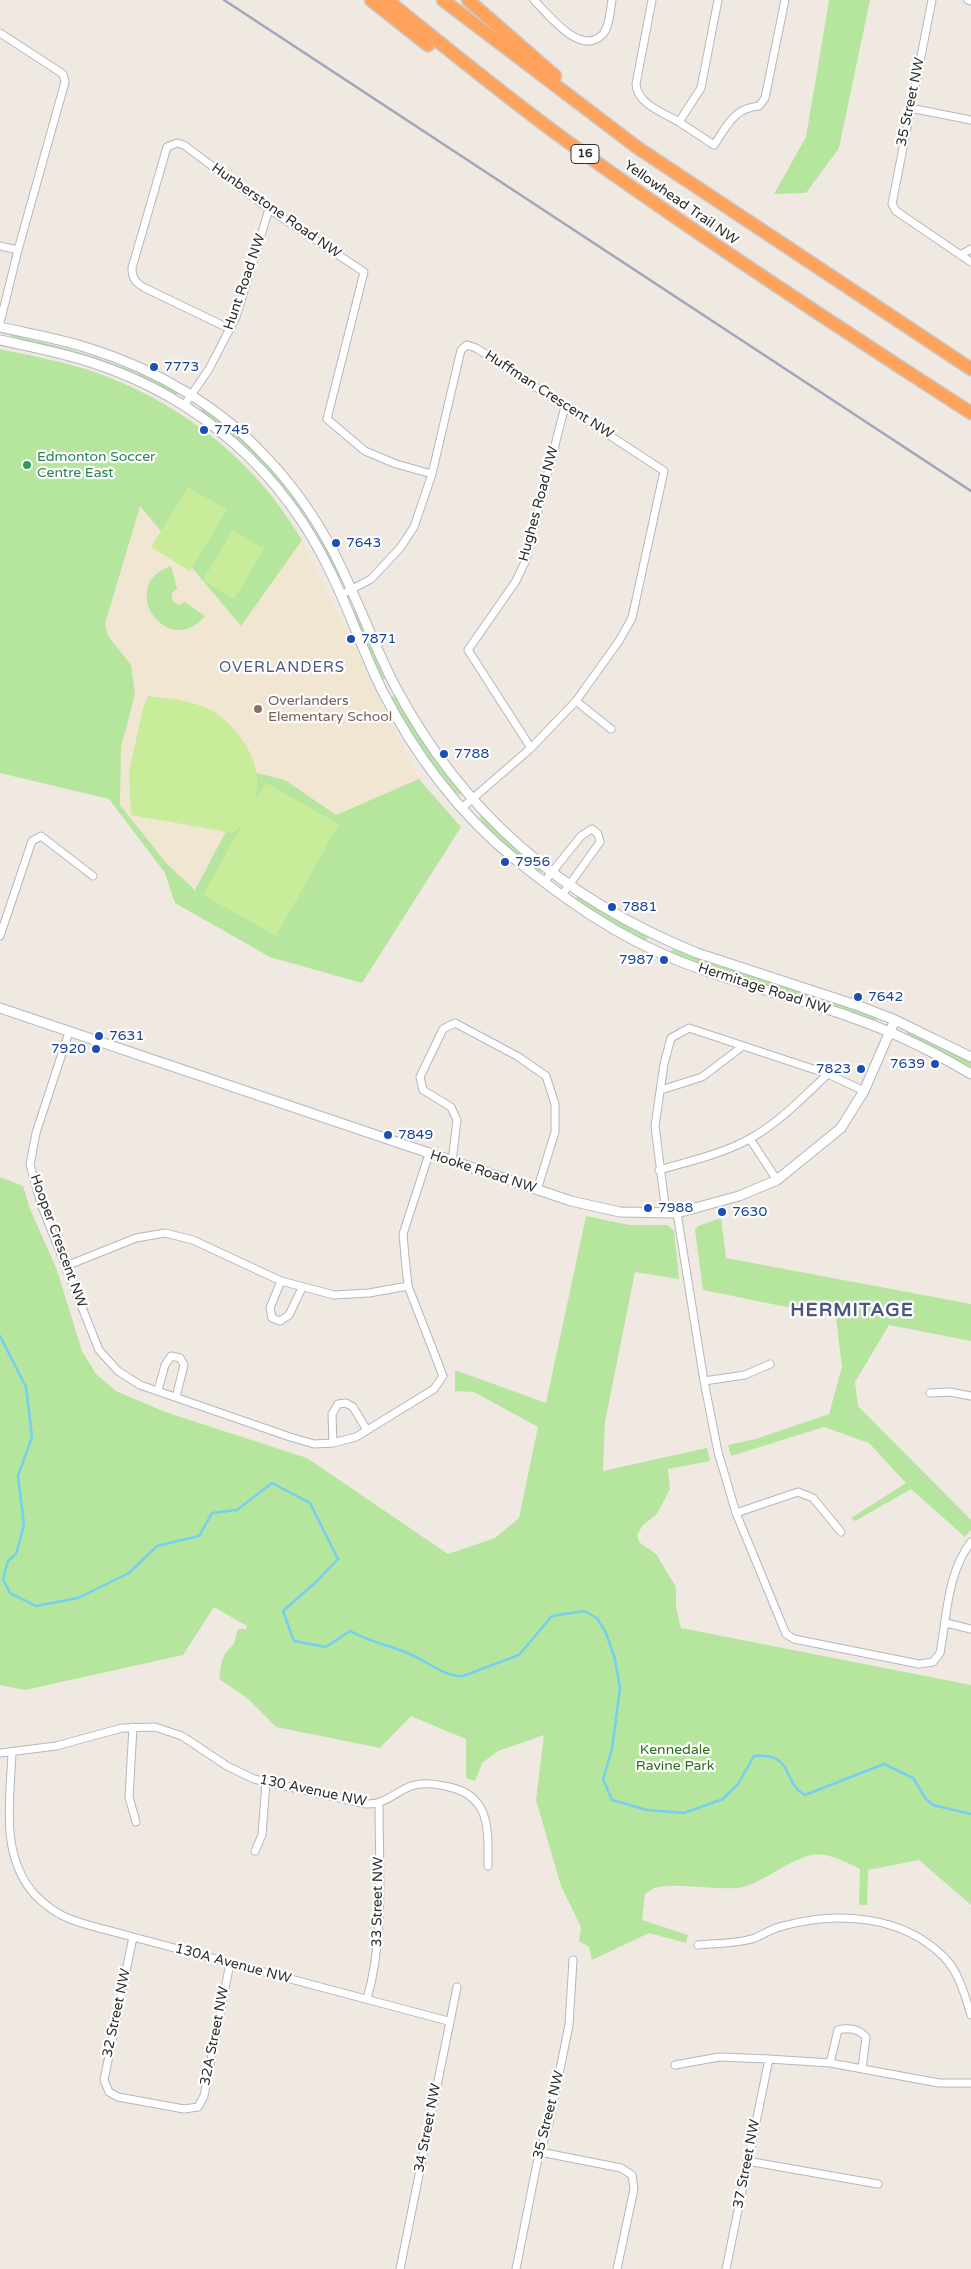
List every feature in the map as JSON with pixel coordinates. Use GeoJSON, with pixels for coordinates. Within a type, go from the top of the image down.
{"type":"FeatureCollection","features":[{"type":"Feature","properties":{"kind":"highway"},"geometry":{"type":"LineString","coordinates":[[372,0],[450,62],[566,140]]}},
{"type":"Feature","properties":{"kind":"highway","name":"Yellowhead Trail NW"},"geometry":{"type":"LineString","coordinates":[[387,0],[457,58],[566,140],[713,243],[971,414]]}},
{"type":"Feature","properties":{"kind":"highway","name":"Yellowhead Trail NW"},"geometry":{"type":"LineString","coordinates":[[443,0],[638,148],[971,369]]}},
{"type":"Feature","properties":{"kind":"highway"},"geometry":{"type":"LineString","coordinates":[[468,0],[638,148]]}},
{"type":"Feature","properties":{"kind":"street"},"geometry":{"type":"LineString","coordinates":[[534,0],[565,31],[575,38],[585,41],[595,39],[603,34],[607,25],[612,0]]}},
{"type":"Feature","properties":{"kind":"street"},"geometry":{"type":"LineString","coordinates":[[652,0],[636,84],[637,93],[645,101],[714,145],[739,111],[747,107],[758,106],[765,98],[785,0]]}},
{"type":"Feature","properties":{"kind":"street"},"geometry":{"type":"LineString","coordinates":[[679,122],[701,88],[718,0]]}},
{"type":"Feature","properties":{"kind":"street","name":"35 Street NW"},"geometry":{"type":"LineString","coordinates":[[932,0],[892,204],[896,211],[960,255]]}},
{"type":"Feature","properties":{"kind":"street"},"geometry":{"type":"LineString","coordinates":[[0,33],[63,74],[65,82],[18,250],[0,325]]}},
{"type":"Feature","properties":{"kind":"street"},"geometry":{"type":"LineString","coordinates":[[910,108],[971,120]]}},
{"type":"Feature","properties":{"kind":"street","name":"Hunberstone Road NW"},"geometry":{"type":"LineString","coordinates":[[230,329],[145,288],[132,277],[132,268],[167,147],[178,143],[184,145],[269,209],[364,272],[327,419],[365,451],[396,464],[432,474]]}},
{"type":"Feature","properties":{"kind":"street","name":"Hunt Road NW"},"geometry":{"type":"LineString","coordinates":[[185,404],[209,369],[236,317],[269,209]]}},
{"type":"Feature","properties":{"kind":"street"},"geometry":{"type":"LineString","coordinates":[[0,246],[18,250]]}},
{"type":"Feature","properties":{"kind":"street"},"geometry":{"type":"LineString","coordinates":[[971,249],[960,255],[971,262]]}},
{"type":"Feature","properties":{"kind":"street","name":"Hermitage Road NW"},"geometry":{"type":"LineString","coordinates":[[0,325],[110,355],[144,370],[191,396],[232,425],[264,454],[284,477],[322,531],[395,686],[436,752],[473,800],[509,837],[569,886],[634,926],[697,954],[815,991],[895,1020],[971,1057]]}},
{"type":"Feature","properties":{"kind":"street","name":"Hermitage Road NW"},"geometry":{"type":"LineString","coordinates":[[0,340],[93,363],[139,381],[185,404],[228,437],[273,482],[310,535],[341,595],[366,656],[396,716],[428,765],[478,825],[514,858],[562,896],[608,927],[679,961],[855,1018],[890,1032],[971,1074]]}},
{"type":"Feature","properties":{"kind":"street","name":"Huffman Crescent NW"},"geometry":{"type":"LineString","coordinates":[[341,595],[371,579],[400,548],[414,527],[432,474],[461,350],[467,345],[476,348],[664,470],[632,618],[619,641],[576,701],[531,748],[463,807]]}},
{"type":"Feature","properties":{"kind":"street","name":"Hughes Road NW"},"geometry":{"type":"LineString","coordinates":[[531,748],[468,650],[516,580],[525,562],[565,406]]}},
{"type":"Feature","properties":{"kind":"street"},"geometry":{"type":"LineString","coordinates":[[576,701],[611,729]]}},
{"type":"Feature","properties":{"kind":"street"},"geometry":{"type":"LineString","coordinates":[[544,882],[581,836],[592,829],[598,834],[600,842],[562,896]]}},
{"type":"Feature","properties":{"kind":"street"},"geometry":{"type":"LineString","coordinates":[[0,936],[32,841],[41,836],[93,876]]}},
{"type":"Feature","properties":{"kind":"street","name":"Hooke Road NW"},"geometry":{"type":"LineString","coordinates":[[0,1008],[571,1201],[620,1212],[666,1213],[677,1213],[739,1196],[777,1180],[841,1128],[864,1091],[895,1020]]}},
{"type":"Feature","properties":{"kind":"street"},"geometry":{"type":"LineString","coordinates":[[452,1162],[457,1120],[451,1107],[424,1090],[420,1077],[443,1029],[455,1023],[517,1056],[546,1076],[555,1104],[556,1132],[537,1190]]}},
{"type":"Feature","properties":{"kind":"street"},"geometry":{"type":"LineString","coordinates":[[666,1213],[659,1170],[655,1126],[671,1038],[689,1028],[828,1074],[864,1091]]}},
{"type":"Feature","properties":{"kind":"street","name":"Hooper Crescent NW"},"geometry":{"type":"LineString","coordinates":[[69,1032],[36,1133],[30,1165],[35,1187],[99,1350],[118,1371],[140,1385],[314,1444],[333,1443],[356,1437],[434,1389],[443,1376],[408,1286],[403,1234],[429,1154]]}},
{"type":"Feature","properties":{"kind":"street"},"geometry":{"type":"LineString","coordinates":[[661,1090],[702,1077],[743,1046]]}},
{"type":"Feature","properties":{"kind":"street"},"geometry":{"type":"LineString","coordinates":[[659,1170],[704,1158],[750,1139],[784,1116],[828,1074]]}},
{"type":"Feature","properties":{"kind":"street"},"geometry":{"type":"LineString","coordinates":[[750,1139],[777,1180]]}},
{"type":"Feature","properties":{"kind":"street"},"geometry":{"type":"LineString","coordinates":[[677,1213],[704,1382],[718,1452],[736,1513],[782,1625],[789,1637],[926,1664],[938,1658],[955,1571],[963,1553],[971,1542]]}},
{"type":"Feature","properties":{"kind":"street"},"geometry":{"type":"LineString","coordinates":[[66,1266],[136,1238],[165,1234],[193,1240],[280,1280],[302,1288],[334,1295],[369,1293],[408,1286]]}},
{"type":"Feature","properties":{"kind":"street"},"geometry":{"type":"LineString","coordinates":[[280,1280],[270,1308],[272,1318],[280,1321],[289,1315],[302,1288]]}},
{"type":"Feature","properties":{"kind":"street"},"geometry":{"type":"LineString","coordinates":[[158,1390],[171,1356],[180,1358],[184,1365],[176,1397]]}},
{"type":"Feature","properties":{"kind":"street"},"geometry":{"type":"LineString","coordinates":[[704,1382],[745,1375],[770,1364]]}},
{"type":"Feature","properties":{"kind":"street"},"geometry":{"type":"LineString","coordinates":[[930,1393],[950,1392],[971,1396]]}},
{"type":"Feature","properties":{"kind":"street"},"geometry":{"type":"LineString","coordinates":[[333,1443],[332,1414],[338,1404],[346,1403],[353,1407],[367,1430]]}},
{"type":"Feature","properties":{"kind":"street"},"geometry":{"type":"LineString","coordinates":[[736,1513],[798,1492],[813,1498],[841,1532]]}},
{"type":"Feature","properties":{"kind":"street"},"geometry":{"type":"LineString","coordinates":[[946,1623],[971,1629]]}},
{"type":"Feature","properties":{"kind":"street","name":"130 Avenue NW"},"geometry":{"type":"LineString","coordinates":[[0,1753],[56,1746],[133,1727],[155,1726],[174,1732],[227,1766],[266,1783],[366,1804],[379,1804],[419,1784],[437,1784],[466,1791],[478,1801],[483,1814],[488,1842],[488,1866]]}},
{"type":"Feature","properties":{"kind":"street"},"geometry":{"type":"LineString","coordinates":[[133,1727],[129,1797],[136,1822]]}},
{"type":"Feature","properties":{"kind":"street","name":"130A Avenue NW"},"geometry":{"type":"LineString","coordinates":[[12,1753],[8,1826],[9,1845],[15,1865],[28,1888],[49,1908],[69,1919],[448,2021]]}},
{"type":"Feature","properties":{"kind":"street"},"geometry":{"type":"LineString","coordinates":[[255,1851],[262,1835],[266,1783]]}},
{"type":"Feature","properties":{"kind":"street","name":"33 Street NW"},"geometry":{"type":"LineString","coordinates":[[367,2000],[375,1968],[379,1935],[379,1804]]}},
{"type":"Feature","properties":{"kind":"street"},"geometry":{"type":"LineString","coordinates":[[698,1945],[753,1939],[782,1926],[801,1922],[863,1918],[889,1924],[919,1938],[945,1958],[962,1987],[971,2015]]}},
{"type":"Feature","properties":{"kind":"street","name":"32 Street NW"},"geometry":{"type":"LineString","coordinates":[[133,1937],[104,2080],[106,2089],[112,2094],[134,2100],[184,2109],[198,2107]]}},
{"type":"Feature","properties":{"kind":"street","name":"35 Street NW"},"geometry":{"type":"LineString","coordinates":[[516,2269],[569,2025],[573,1960]]}},
{"type":"Feature","properties":{"kind":"street","name":"32A Street NW"},"geometry":{"type":"LineString","coordinates":[[198,2107],[204,2096],[230,1963]]}},
{"type":"Feature","properties":{"kind":"street","name":"34 Street NW"},"geometry":{"type":"LineString","coordinates":[[400,2269],[448,2021],[457,1987]]}},
{"type":"Feature","properties":{"kind":"street"},"geometry":{"type":"LineString","coordinates":[[830,2063],[838,2030],[847,2028],[860,2031],[866,2037],[862,2069]]}},
{"type":"Feature","properties":{"kind":"street"},"geometry":{"type":"LineString","coordinates":[[675,2066],[719,2057],[769,2059],[830,2063],[939,2083],[971,2083]]}},
{"type":"Feature","properties":{"kind":"street","name":"37 Street NW"},"geometry":{"type":"LineString","coordinates":[[726,2269],[769,2059]]}},
{"type":"Feature","properties":{"kind":"street"},"geometry":{"type":"LineString","coordinates":[[540,2152],[621,2168],[632,2175],[634,2189],[617,2269]]}},
{"type":"Feature","properties":{"kind":"street"},"geometry":{"type":"LineString","coordinates":[[747,2162],[878,2184]]}},
{"type":"Feature","properties":{"kind":"shaded area","name":"Overlanders Elementary School"},"geometry":{"type":"Polygon","coordinates":[[[140,505],[240,626],[302,540],[419,779],[336,815],[285,780],[257,773],[195,890],[167,864],[120,805],[121,747],[135,694],[131,665],[108,636],[105,624],[140,505]]]}},
{"type":"Feature","properties":{"kind":"green space"},"geometry":{"type":"Polygon","coordinates":[[[829,0],[870,0],[839,148],[806,193],[774,194],[806,137],[829,0]]]}},
{"type":"Feature","properties":{"kind":"green space"},"geometry":{"type":"Polygon","coordinates":[[[11,335],[96,357],[178,392],[176,395],[171,394],[10,338],[11,335]]]}},
{"type":"Feature","properties":{"kind":"green space"},"geometry":{"type":"Polygon","coordinates":[[[0,349],[82,368],[136,389],[163,403],[212,436],[234,456],[278,504],[302,540],[241,626],[140,506],[105,624],[108,636],[131,665],[135,694],[121,747],[120,805],[167,864],[195,890],[257,773],[285,780],[336,815],[419,779],[461,827],[362,983],[270,957],[175,903],[165,873],[109,799],[0,773],[0,349]]]}},
{"type":"Feature","properties":{"kind":"green space"},"geometry":{"type":"Polygon","coordinates":[[[202,408],[246,443],[265,463],[299,506],[341,577],[338,579],[295,506],[200,411],[202,408]]]}},
{"type":"Feature","properties":{"kind":"green space"},"geometry":{"type":"Polygon","coordinates":[[[188,487],[227,510],[190,571],[151,547],[188,487]]]}},
{"type":"Feature","properties":{"kind":"green space"},"geometry":{"type":"Polygon","coordinates":[[[233,530],[264,549],[234,599],[203,580],[233,530]]]}},
{"type":"Feature","properties":{"kind":"green space"},"geometry":{"type":"Polygon","coordinates":[[[171,566],[177,589],[172,593],[172,600],[179,605],[185,602],[205,616],[191,628],[176,630],[163,625],[153,615],[147,602],[147,588],[155,575],[171,566]]]}},
{"type":"Feature","properties":{"kind":"green space"},"geometry":{"type":"Polygon","coordinates":[[[356,611],[385,679],[382,680],[354,618],[352,612],[356,611]]]}},
{"type":"Feature","properties":{"kind":"green space"},"geometry":{"type":"Polygon","coordinates":[[[148,696],[181,700],[205,707],[233,728],[241,738],[254,762],[257,775],[255,801],[266,783],[339,824],[276,936],[203,895],[242,825],[233,833],[131,815],[129,772],[143,708],[148,696]]]}},
{"type":"Feature","properties":{"kind":"green space"},"geometry":{"type":"Polygon","coordinates":[[[393,696],[398,700],[439,764],[462,793],[460,795],[454,791],[424,752],[391,698],[393,696]]]}},
{"type":"Feature","properties":{"kind":"green space"},"geometry":{"type":"Polygon","coordinates":[[[481,815],[542,871],[525,864],[507,849],[484,825],[480,818],[481,815]]]}},
{"type":"Feature","properties":{"kind":"green space"},"geometry":{"type":"Polygon","coordinates":[[[577,896],[612,918],[648,937],[645,942],[583,906],[576,899],[577,896]]]}},
{"type":"Feature","properties":{"kind":"green space"},"geometry":{"type":"Polygon","coordinates":[[[673,949],[707,962],[846,1004],[877,1019],[875,1022],[690,961],[671,952],[673,949]]]}},
{"type":"Feature","properties":{"kind":"green space"},"geometry":{"type":"Polygon","coordinates":[[[907,1032],[938,1045],[971,1063],[971,1069],[906,1035],[907,1032]]]}},
{"type":"Feature","properties":{"kind":"green space","name":"Kennedale Ravine Park"},"geometry":{"type":"Polygon","coordinates":[[[0,1177],[23,1186],[30,1209],[57,1270],[82,1351],[96,1374],[116,1391],[165,1412],[307,1458],[448,1554],[495,1538],[519,1518],[538,1427],[474,1392],[455,1391],[455,1370],[546,1403],[586,1216],[629,1225],[668,1225],[674,1231],[679,1279],[635,1272],[605,1422],[603,1471],[707,1448],[710,1461],[668,1469],[670,1489],[657,1514],[643,1525],[637,1535],[639,1542],[656,1554],[676,1587],[676,1607],[681,1628],[971,1685],[971,1905],[919,1860],[868,1870],[867,1905],[859,1905],[860,1869],[832,1857],[812,1855],[792,1862],[759,1880],[741,1887],[664,1886],[654,1888],[645,1894],[642,1920],[688,1935],[686,1943],[649,1933],[592,1960],[589,1947],[579,1941],[581,1927],[561,1886],[536,1800],[544,1735],[498,1751],[482,1763],[475,1781],[466,1778],[466,1739],[411,1716],[380,1748],[276,1727],[246,1697],[219,1679],[222,1660],[226,1652],[234,1644],[238,1629],[246,1629],[247,1626],[214,1607],[183,1655],[25,1690],[0,1685],[0,1177]]]}},
{"type":"Feature","properties":{"kind":"green space"},"geometry":{"type":"Polygon","coordinates":[[[721,1218],[726,1258],[971,1304],[971,1341],[889,1325],[855,1382],[858,1406],[971,1520],[971,1530],[965,1537],[911,1489],[855,1521],[851,1518],[906,1483],[869,1443],[824,1427],[731,1456],[728,1445],[756,1439],[829,1414],[842,1367],[836,1317],[703,1290],[695,1230],[698,1226],[721,1218]]]}},
{"type":"Feature","properties":{"kind":"waterway"},"geometry":{"type":"LineString","coordinates":[[0,1336],[26,1387],[32,1437],[18,1476],[24,1525],[16,1554],[8,1561],[3,1579],[10,1593],[36,1606],[78,1598],[129,1573],[157,1546],[199,1536],[212,1513],[237,1510],[272,1483],[310,1503],[338,1559],[315,1583],[283,1611],[294,1641],[326,1647],[350,1631],[412,1655],[448,1674],[463,1676],[519,1655],[552,1616],[584,1611],[597,1618],[606,1633],[615,1659],[620,1688],[612,1749],[603,1779],[612,1800],[647,1810],[684,1813],[723,1799],[738,1784],[754,1756],[767,1756],[776,1759],[782,1764],[793,1783],[805,1795],[884,1764],[913,1778],[926,1799],[933,1805],[971,1814]]}},
{"type":"Feature","properties":{"kind":"railway"},"geometry":{"type":"LineString","coordinates":[[224,0],[971,491]]}},
{"type":"Feature","properties":{"kind":"place","name":"7773"},"geometry":{"type":"Point","coordinates":[154,367]}},
{"type":"Feature","properties":{"kind":"place","name":"7745"},"geometry":{"type":"Point","coordinates":[204,430]}},
{"type":"Feature","properties":{"kind":"place","name":"Edmonton Soccer Centre East"},"geometry":{"type":"Point","coordinates":[27,465]}},
{"type":"Feature","properties":{"kind":"place","name":"7643"},"geometry":{"type":"Point","coordinates":[336,543]}},
{"type":"Feature","properties":{"kind":"place","name":"7871"},"geometry":{"type":"Point","coordinates":[351,639]}},
{"type":"Feature","properties":{"kind":"place","name":"Overlanders Elementary School"},"geometry":{"type":"Point","coordinates":[258,709]}},
{"type":"Feature","properties":{"kind":"place","name":"7788"},"geometry":{"type":"Point","coordinates":[444,754]}},
{"type":"Feature","properties":{"kind":"place","name":"7956"},"geometry":{"type":"Point","coordinates":[505,862]}},
{"type":"Feature","properties":{"kind":"place","name":"7881"},"geometry":{"type":"Point","coordinates":[612,907]}},
{"type":"Feature","properties":{"kind":"place","name":"7987"},"geometry":{"type":"Point","coordinates":[664,960]}},
{"type":"Feature","properties":{"kind":"place","name":"7642"},"geometry":{"type":"Point","coordinates":[858,997]}},
{"type":"Feature","properties":{"kind":"place","name":"7631"},"geometry":{"type":"Point","coordinates":[99,1036]}},
{"type":"Feature","properties":{"kind":"place","name":"7920"},"geometry":{"type":"Point","coordinates":[96,1049]}},
{"type":"Feature","properties":{"kind":"place","name":"7639"},"geometry":{"type":"Point","coordinates":[935,1064]}},
{"type":"Feature","properties":{"kind":"place","name":"7823"},"geometry":{"type":"Point","coordinates":[861,1069]}},
{"type":"Feature","properties":{"kind":"place","name":"7849"},"geometry":{"type":"Point","coordinates":[388,1135]}},
{"type":"Feature","properties":{"kind":"place","name":"7988"},"geometry":{"type":"Point","coordinates":[648,1208]}},
{"type":"Feature","properties":{"kind":"place","name":"7630"},"geometry":{"type":"Point","coordinates":[722,1212]}},
{"type":"Feature","properties":{"kind":"district","name":"OVERLANDERS"},"geometry":{"type":"Point","coordinates":[282,668]}},
{"type":"Feature","properties":{"kind":"district","name":"HERMITAGE"},"geometry":{"type":"Point","coordinates":[852,1311]}}]}
